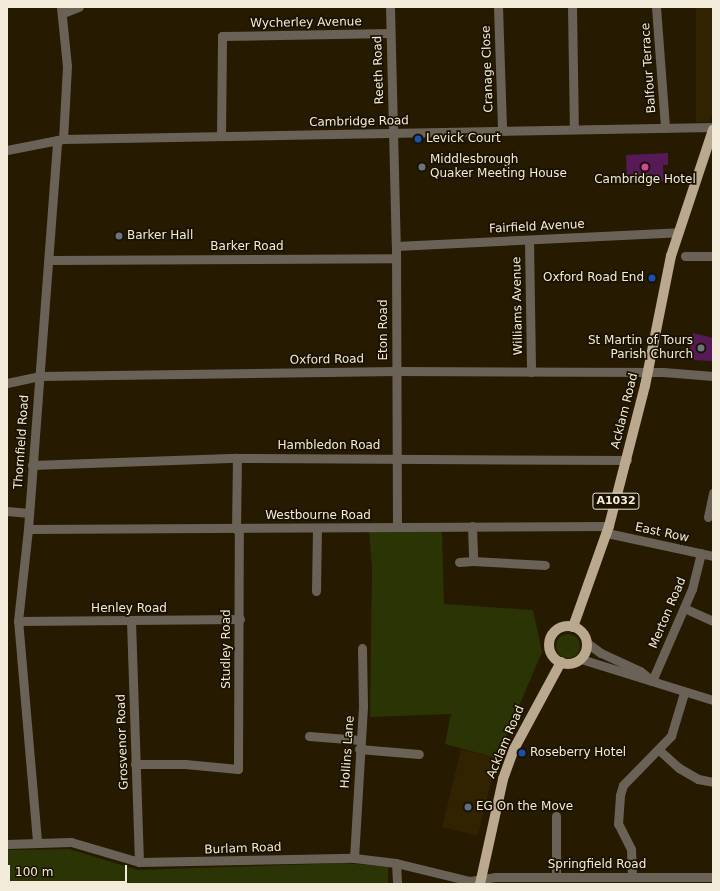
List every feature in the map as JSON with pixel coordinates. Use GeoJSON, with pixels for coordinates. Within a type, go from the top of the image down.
{"type":"FeatureCollection","features":[{"type":"Feature","properties":{"kind":"main road","name":"Acklam Road"},"geometry":{"type":"LineString","coordinates":[[573,627],[608,529],[627,460],[648,372],[665,280],[679,232],[713,130]]}},
{"type":"Feature","properties":{"kind":"main road"},"geometry":{"type":"LineString","coordinates":[[573,627],[582,633],[587,643],[581,659],[572,663],[561,662],[552,654],[550,642],[561,628],[573,627]]}},
{"type":"Feature","properties":{"kind":"main road","name":"Acklam Road"},"geometry":{"type":"LineString","coordinates":[[481,881],[503,779],[514,749],[561,662]]}},
{"type":"Feature","properties":{"kind":"street"},"geometry":{"type":"LineString","coordinates":[[62,10],[79,7]]}},
{"type":"Feature","properties":{"kind":"street","name":"Reeth Road"},"geometry":{"type":"LineString","coordinates":[[390,7],[393,133]]}},
{"type":"Feature","properties":{"kind":"street","name":"Cranage Close"},"geometry":{"type":"LineString","coordinates":[[498,7],[502,130]]}},
{"type":"Feature","properties":{"kind":"street"},"geometry":{"type":"LineString","coordinates":[[572,7],[574,129]]}},
{"type":"Feature","properties":{"kind":"street","name":"Balfour Terrace"},"geometry":{"type":"LineString","coordinates":[[656,7],[666,128]]}},
{"type":"Feature","properties":{"kind":"street","name":"Thornfield Road"},"geometry":{"type":"LineString","coordinates":[[37,841],[18,621],[28,529],[39,376],[67,66],[62,10]]}},
{"type":"Feature","properties":{"kind":"street","name":"Wycherley Avenue"},"geometry":{"type":"LineString","coordinates":[[222,136],[222,36],[390,33]]}},
{"type":"Feature","properties":{"kind":"street","name":"Cambridge Road"},"geometry":{"type":"LineString","coordinates":[[7,150],[60,139],[713,127]]}},
{"type":"Feature","properties":{"kind":"street","name":"Eton Road"},"geometry":{"type":"LineString","coordinates":[[393,133],[396,246],[397,526]]}},
{"type":"Feature","properties":{"kind":"street","name":"Fairfield Avenue"},"geometry":{"type":"LineString","coordinates":[[396,246],[679,232]]}},
{"type":"Feature","properties":{"kind":"street","name":"Williams Avenue"},"geometry":{"type":"LineString","coordinates":[[529,240],[531,372]]}},
{"type":"Feature","properties":{"kind":"street"},"geometry":{"type":"LineString","coordinates":[[690,259],[713,256]]}},
{"type":"Feature","properties":{"kind":"street","name":"Barker Road"},"geometry":{"type":"LineString","coordinates":[[49,260],[396,258]]}},
{"type":"Feature","properties":{"kind":"street","name":"Oxford Road"},"geometry":{"type":"LineString","coordinates":[[7,383],[39,376],[396,371],[648,372],[713,376]]}},
{"type":"Feature","properties":{"kind":"street","name":"Hambledon Road"},"geometry":{"type":"LineString","coordinates":[[32,465],[237,458],[627,460]]}},
{"type":"Feature","properties":{"kind":"street","name":"Studley Road"},"geometry":{"type":"LineString","coordinates":[[135,764],[185,764],[238,769],[240,619],[237,528],[237,458]]}},
{"type":"Feature","properties":{"kind":"street"},"geometry":{"type":"LineString","coordinates":[[708,517],[713,493]]}},
{"type":"Feature","properties":{"kind":"street"},"geometry":{"type":"LineString","coordinates":[[7,511],[29,513]]}},
{"type":"Feature","properties":{"kind":"street","name":"Westbourne Road"},"geometry":{"type":"LineString","coordinates":[[28,529],[317,528],[397,526],[608,529]]}},
{"type":"Feature","properties":{"kind":"street"},"geometry":{"type":"LineString","coordinates":[[472,526],[473,562]]}},
{"type":"Feature","properties":{"kind":"street"},"geometry":{"type":"LineString","coordinates":[[316,591],[317,528]]}},
{"type":"Feature","properties":{"kind":"street","name":"East Row"},"geometry":{"type":"LineString","coordinates":[[608,529],[713,556]]}},
{"type":"Feature","properties":{"kind":"street","name":"Merton Road"},"geometry":{"type":"LineString","coordinates":[[652,681],[698,573],[701,554]]}},
{"type":"Feature","properties":{"kind":"street"},"geometry":{"type":"LineString","coordinates":[[459,562],[545,565]]}},
{"type":"Feature","properties":{"kind":"street"},"geometry":{"type":"LineString","coordinates":[[684,608],[713,621]]}},
{"type":"Feature","properties":{"kind":"street","name":"Henley Road"},"geometry":{"type":"LineString","coordinates":[[18,621],[240,619]]}},
{"type":"Feature","properties":{"kind":"street","name":"Grosvenor Road"},"geometry":{"type":"LineString","coordinates":[[131,621],[139,862]]}},
{"type":"Feature","properties":{"kind":"street"},"geometry":{"type":"LineString","coordinates":[[587,643],[600,653],[640,671],[652,681]]}},
{"type":"Feature","properties":{"kind":"street","name":"Hollins Lane"},"geometry":{"type":"LineString","coordinates":[[354,858],[360,740],[362,648]]}},
{"type":"Feature","properties":{"kind":"street"},"geometry":{"type":"LineString","coordinates":[[581,659],[652,681],[684,693],[713,700]]}},
{"type":"Feature","properties":{"kind":"street"},"geometry":{"type":"LineString","coordinates":[[634,879],[632,855],[628,843],[618,824],[621,790],[638,768],[659,750],[671,736],[684,693]]}},
{"type":"Feature","properties":{"kind":"street"},"geometry":{"type":"LineString","coordinates":[[309,736],[360,740]]}},
{"type":"Feature","properties":{"kind":"street"},"geometry":{"type":"LineString","coordinates":[[359,749],[419,754]]}},
{"type":"Feature","properties":{"kind":"street"},"geometry":{"type":"LineString","coordinates":[[659,750],[668,760],[698,779],[713,782]]}},
{"type":"Feature","properties":{"kind":"street"},"geometry":{"type":"LineString","coordinates":[[556,816],[561,879]]}},
{"type":"Feature","properties":{"kind":"street","name":"Burlam Road"},"geometry":{"type":"LineString","coordinates":[[7,844],[37,841],[71,842],[139,862],[354,858],[396,863],[470,881],[481,881]]}},
{"type":"Feature","properties":{"kind":"street"},"geometry":{"type":"LineString","coordinates":[[396,863],[397,884]]}},
{"type":"Feature","properties":{"kind":"street","name":"Springfield Road"},"geometry":{"type":"LineString","coordinates":[[481,881],[561,879],[708,879]]}},
{"type":"Feature","properties":{"kind":"shaded area"},"geometry":{"type":"Polygon","coordinates":[[[696,7],[713,7],[713,112],[710,122],[696,122],[696,7]]]}},
{"type":"Feature","properties":{"kind":"shaded area"},"geometry":{"type":"Polygon","coordinates":[[[461,749],[497,758],[478,836],[442,827],[461,749]]]}},
{"type":"Feature","properties":{"kind":"green space"},"geometry":{"type":"Polygon","coordinates":[[[369,531],[442,531],[444,604],[533,610],[542,652],[497,758],[445,744],[451,714],[370,717],[372,568],[369,531]]]}},
{"type":"Feature","properties":{"kind":"green space"},"geometry":{"type":"Polygon","coordinates":[[[568,634],[576,638],[580,646],[576,654],[568,658],[560,654],[556,646],[560,638],[568,634]]]}},
{"type":"Feature","properties":{"kind":"green space"},"geometry":{"type":"Polygon","coordinates":[[[69,849],[138,870],[345,863],[388,867],[388,884],[7,884],[7,850],[69,849]]]}},
{"type":"Feature","properties":{"kind":"building","name":"Cambridge Hotel"},"geometry":{"type":"Polygon","coordinates":[[[668,153],[668,165],[663,165],[664,181],[627,183],[626,155],[668,153]]]}},
{"type":"Feature","properties":{"kind":"building","name":"St Martin of Tours Parish Church"},"geometry":{"type":"Polygon","coordinates":[[[693,333],[713,338],[713,361],[692,360],[692,355],[689,355],[693,333]]]}},
{"type":"Feature","properties":{"kind":"place","name":"Levick Court"},"geometry":{"type":"Point","coordinates":[418,139]}},
{"type":"Feature","properties":{"kind":"place","name":"Middlesbrough Quaker Meeting House"},"geometry":{"type":"Point","coordinates":[422,167]}},
{"type":"Feature","properties":{"kind":"place","name":"Cambridge Hotel"},"geometry":{"type":"Point","coordinates":[645,167]}},
{"type":"Feature","properties":{"kind":"place","name":"Barker Hall"},"geometry":{"type":"Point","coordinates":[119,236]}},
{"type":"Feature","properties":{"kind":"place","name":"Oxford Road End"},"geometry":{"type":"Point","coordinates":[652,278]}},
{"type":"Feature","properties":{"kind":"place","name":"St Martin of Tours Parish Church"},"geometry":{"type":"Point","coordinates":[701,348]}},
{"type":"Feature","properties":{"kind":"place","name":"Roseberry Hotel"},"geometry":{"type":"Point","coordinates":[522,753]}},
{"type":"Feature","properties":{"kind":"place","name":"EG On the Move"},"geometry":{"type":"Point","coordinates":[468,807]}}]}
